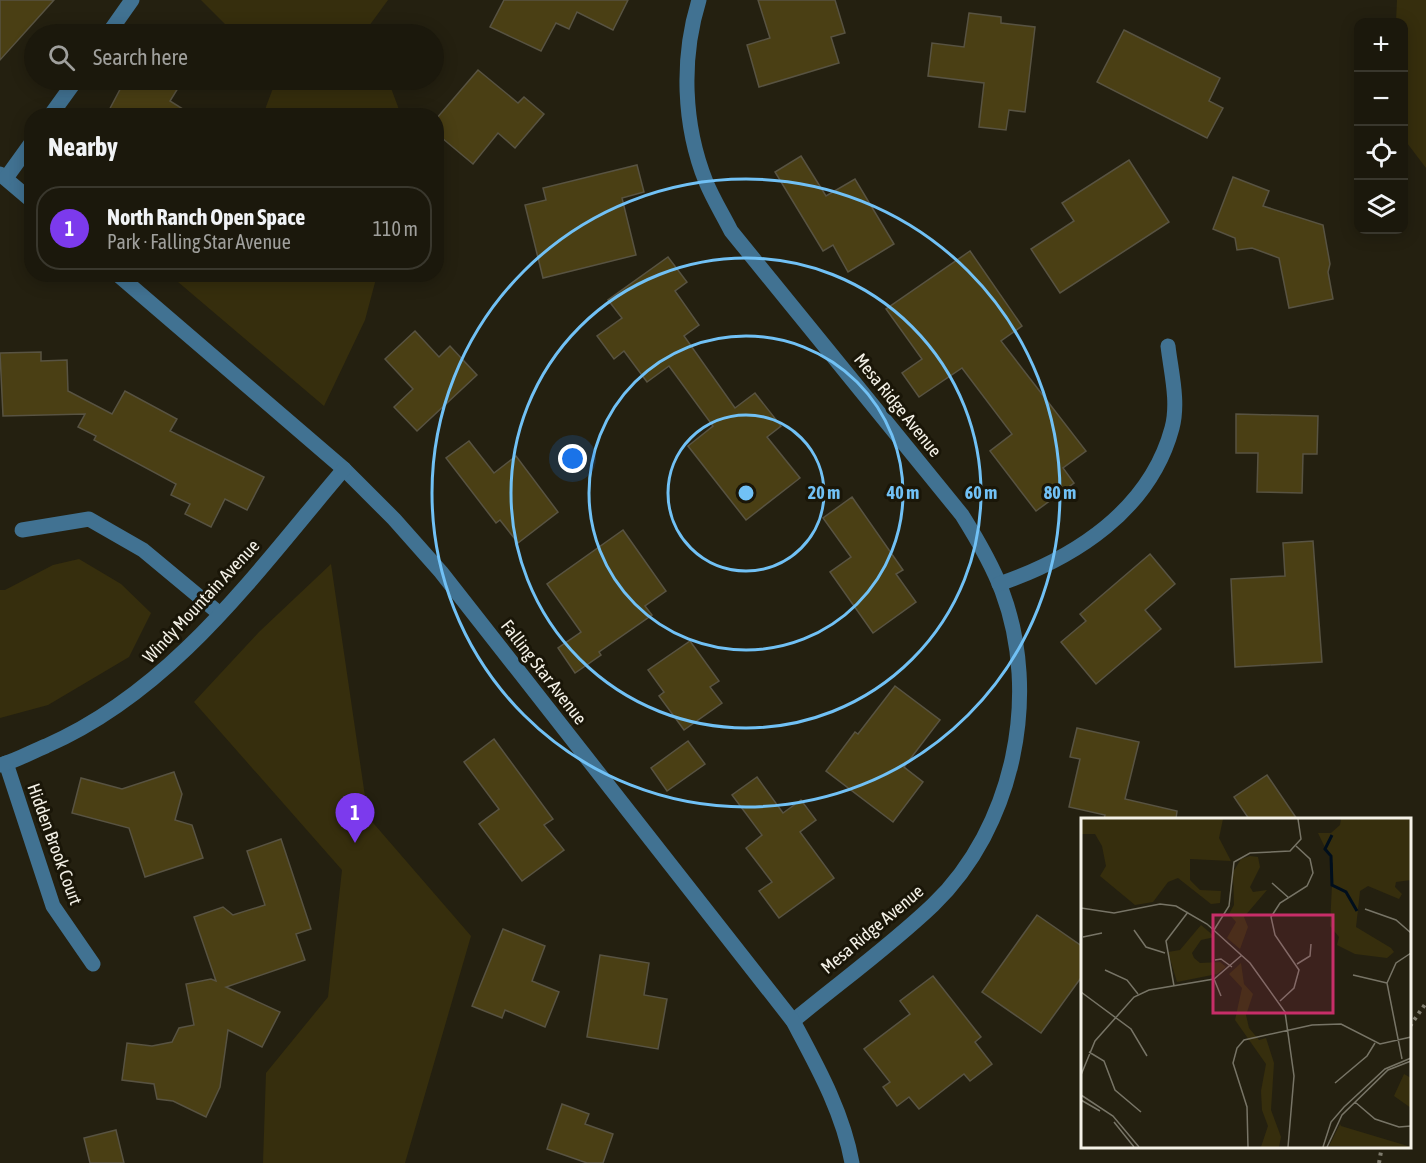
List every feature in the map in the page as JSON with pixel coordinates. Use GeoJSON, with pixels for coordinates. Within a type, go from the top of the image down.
{"type":"FeatureCollection","features":[{"type":"Feature","properties":{"kind":"street"},"geometry":{"type":"LineString","coordinates":[[115,24],[132,0]]}},
{"type":"Feature","properties":{"kind":"street","name":"Mesa Ridge Avenue"},"geometry":{"type":"LineString","coordinates":[[699,0],[692,21],[686,65],[689,115],[706,181],[731,231],[962,515],[984,550],[999,584],[1017,651],[1019,713],[1009,773],[990,824],[965,866],[934,904],[793,1021]]}},
{"type":"Feature","properties":{"kind":"street"},"geometry":{"type":"LineString","coordinates":[[56,108],[69,90]]}},
{"type":"Feature","properties":{"kind":"street"},"geometry":{"type":"LineString","coordinates":[[24,151],[3,176],[24,194]]}},
{"type":"Feature","properties":{"kind":"street","name":"Falling Star Avenue"},"geometry":{"type":"LineString","coordinates":[[126,282],[344,469],[394,519],[441,572],[793,1021],[826,1083],[852,1163]]}},
{"type":"Feature","properties":{"kind":"street"},"geometry":{"type":"LineString","coordinates":[[999,584],[1040,570],[1082,547],[1119,516],[1149,481],[1172,427],[1174,395],[1168,346]]}},
{"type":"Feature","properties":{"kind":"street","name":"Windy Mountain Avenue"},"geometry":{"type":"LineString","coordinates":[[3,764],[75,734],[128,701],[172,665],[220,614],[344,469]]}},
{"type":"Feature","properties":{"kind":"street"},"geometry":{"type":"LineString","coordinates":[[22,530],[89,519],[143,550],[220,614]]}},
{"type":"Feature","properties":{"kind":"street","name":"Hidden Brook Court"},"geometry":{"type":"LineString","coordinates":[[3,764],[53,906],[93,964]]}},
{"type":"Feature","properties":{"kind":"path"},"geometry":{"type":"LineString","coordinates":[[1411,1025],[1426,1003]]}},
{"type":"Feature","properties":{"kind":"path"},"geometry":{"type":"LineString","coordinates":[[1379,1163],[1382,1148]]}},
{"type":"Feature","properties":{"kind":"shaded area"},"geometry":{"type":"Polygon","coordinates":[[[201,0],[388,0],[370,24],[225,24],[201,0]]]}},
{"type":"Feature","properties":{"kind":"shaded area"},"geometry":{"type":"Polygon","coordinates":[[[1397,0],[1426,0],[1426,168],[1408,144],[1408,18],[1396,18],[1397,0]]]}},
{"type":"Feature","properties":{"kind":"shaded area"},"geometry":{"type":"Polygon","coordinates":[[[272,90],[392,90],[398,108],[266,108],[272,90]]]}},
{"type":"Feature","properties":{"kind":"shaded area"},"geometry":{"type":"Polygon","coordinates":[[[178,282],[375,282],[365,320],[324,406],[178,282]]]}},
{"type":"Feature","properties":{"kind":"shaded area"},"geometry":{"type":"Polygon","coordinates":[[[79,559],[121,584],[151,613],[129,657],[48,705],[0,718],[0,590],[5,590],[53,565],[79,559]]]}},
{"type":"Feature","properties":{"kind":"shaded area"},"geometry":{"type":"Polygon","coordinates":[[[331,564],[368,817],[471,936],[405,1163],[263,1163],[266,1073],[328,997],[342,870],[194,702],[259,632],[331,564]]]}},
{"type":"Feature","properties":{"kind":"building"},"geometry":{"type":"Polygon","coordinates":[[[0,0],[54,0],[32,24],[24,24],[24,33],[0,60],[0,0]]]}},
{"type":"Feature","properties":{"kind":"building"},"geometry":{"type":"Polygon","coordinates":[[[504,0],[628,0],[613,30],[577,12],[569,29],[556,23],[541,51],[490,27],[504,0]]]}},
{"type":"Feature","properties":{"kind":"building"},"geometry":{"type":"Polygon","coordinates":[[[758,0],[835,0],[845,33],[831,37],[839,63],[759,87],[747,45],[770,38],[758,0]]]}},
{"type":"Feature","properties":{"kind":"building"},"geometry":{"type":"Polygon","coordinates":[[[969,13],[1001,17],[1001,23],[1035,27],[1025,112],[1009,110],[1006,130],[979,127],[984,83],[928,76],[932,43],[964,47],[969,13]]]}},
{"type":"Feature","properties":{"kind":"building"},"geometry":{"type":"Polygon","coordinates":[[[1124,30],[1220,78],[1209,101],[1223,108],[1207,138],[1097,82],[1124,30]]]}},
{"type":"Feature","properties":{"kind":"building"},"geometry":{"type":"Polygon","coordinates":[[[478,70],[518,103],[524,97],[544,114],[515,148],[498,133],[473,164],[444,140],[444,110],[478,70]]]}},
{"type":"Feature","properties":{"kind":"building"},"geometry":{"type":"Polygon","coordinates":[[[120,90],[177,90],[170,101],[181,108],[110,108],[120,90]]]}},
{"type":"Feature","properties":{"kind":"building"},"geometry":{"type":"Polygon","coordinates":[[[801,156],[826,196],[855,179],[894,244],[848,272],[833,245],[823,251],[775,172],[801,156]]]}},
{"type":"Feature","properties":{"kind":"building"},"geometry":{"type":"Polygon","coordinates":[[[1129,160],[1169,222],[1060,293],[1031,249],[1074,221],[1062,203],[1129,160]]]}},
{"type":"Feature","properties":{"kind":"building"},"geometry":{"type":"Polygon","coordinates":[[[637,165],[644,192],[622,198],[636,255],[543,278],[525,205],[546,200],[543,188],[637,165]]]}},
{"type":"Feature","properties":{"kind":"building"},"geometry":{"type":"Polygon","coordinates":[[[1233,177],[1269,191],[1263,206],[1323,225],[1333,299],[1289,308],[1279,258],[1252,248],[1237,250],[1235,238],[1213,229],[1233,177]]]}},
{"type":"Feature","properties":{"kind":"building"},"geometry":{"type":"Polygon","coordinates":[[[970,251],[1022,326],[1001,341],[1086,451],[1063,468],[1074,483],[1036,511],[990,451],[1012,434],[962,368],[919,397],[902,373],[922,359],[886,309],[970,251]]]}},
{"type":"Feature","properties":{"kind":"building"},"geometry":{"type":"Polygon","coordinates":[[[668,257],[687,282],[675,291],[699,325],[684,336],[735,408],[755,393],[781,426],[767,437],[800,478],[746,520],[688,446],[713,426],[669,366],[647,382],[624,351],[614,359],[597,336],[622,318],[608,300],[668,257]]]}},
{"type":"Feature","properties":{"kind":"building"},"geometry":{"type":"Polygon","coordinates":[[[415,331],[439,357],[450,346],[477,375],[417,431],[394,407],[413,389],[385,359],[415,331]]]}},
{"type":"Feature","properties":{"kind":"building"},"geometry":{"type":"Polygon","coordinates":[[[41,352],[41,361],[67,360],[68,391],[112,414],[125,391],[177,419],[170,431],[264,477],[247,510],[225,499],[211,527],[185,514],[190,504],[171,495],[176,484],[94,440],[96,436],[78,427],[85,414],[3,416],[0,353],[41,352]]]}},
{"type":"Feature","properties":{"kind":"building"},"geometry":{"type":"Polygon","coordinates":[[[1236,414],[1318,416],[1317,454],[1303,454],[1302,493],[1257,492],[1258,453],[1236,453],[1236,414]]]}},
{"type":"Feature","properties":{"kind":"building"},"geometry":{"type":"Polygon","coordinates":[[[469,441],[494,473],[516,456],[558,512],[518,543],[500,520],[496,523],[446,458],[469,441]]]}},
{"type":"Feature","properties":{"kind":"building"},"geometry":{"type":"Polygon","coordinates":[[[852,497],[903,570],[896,574],[916,602],[873,633],[830,572],[851,557],[823,518],[852,497]]]}},
{"type":"Feature","properties":{"kind":"building"},"geometry":{"type":"Polygon","coordinates":[[[623,530],[666,591],[645,606],[652,615],[599,652],[601,655],[575,673],[558,648],[581,632],[547,584],[623,530]]]}},
{"type":"Feature","properties":{"kind":"building"},"geometry":{"type":"Polygon","coordinates":[[[1313,541],[1322,662],[1235,667],[1231,579],[1285,576],[1283,543],[1313,541]]]}},
{"type":"Feature","properties":{"kind":"building"},"geometry":{"type":"Polygon","coordinates":[[[1150,554],[1175,584],[1145,610],[1161,629],[1096,684],[1061,642],[1086,621],[1080,614],[1150,554]]]}},
{"type":"Feature","properties":{"kind":"building"},"geometry":{"type":"Polygon","coordinates":[[[690,641],[719,681],[710,687],[722,703],[684,730],[659,696],[664,692],[648,670],[690,641]]]}},
{"type":"Feature","properties":{"kind":"building"},"geometry":{"type":"Polygon","coordinates":[[[895,686],[940,720],[904,767],[923,782],[893,822],[826,771],[855,732],[858,734],[895,686]]]}},
{"type":"Feature","properties":{"kind":"building"},"geometry":{"type":"Polygon","coordinates":[[[1077,728],[1139,742],[1125,799],[1177,811],[1176,818],[1104,818],[1105,815],[1069,807],[1080,759],[1070,757],[1077,728]]]}},
{"type":"Feature","properties":{"kind":"building"},"geometry":{"type":"Polygon","coordinates":[[[494,739],[553,819],[544,825],[564,850],[522,881],[479,824],[499,809],[464,762],[494,739]]]}},
{"type":"Feature","properties":{"kind":"building"},"geometry":{"type":"Polygon","coordinates":[[[688,741],[705,764],[667,791],[651,768],[688,741]]]}},
{"type":"Feature","properties":{"kind":"building"},"geometry":{"type":"Polygon","coordinates":[[[174,772],[182,794],[175,820],[192,825],[203,858],[145,877],[129,828],[72,813],[81,778],[122,789],[174,772]]]}},
{"type":"Feature","properties":{"kind":"building"},"geometry":{"type":"Polygon","coordinates":[[[1267,775],[1296,818],[1248,818],[1234,797],[1267,775]]]}},
{"type":"Feature","properties":{"kind":"building"},"geometry":{"type":"Polygon","coordinates":[[[757,777],[783,813],[801,800],[816,820],[800,832],[834,878],[779,918],[759,891],[772,882],[746,848],[762,835],[732,795],[757,777]]]}},
{"type":"Feature","properties":{"kind":"building"},"geometry":{"type":"Polygon","coordinates":[[[281,839],[311,929],[296,934],[305,960],[226,987],[280,1012],[262,1047],[228,1030],[220,1087],[206,1117],[173,1101],[157,1099],[154,1084],[122,1080],[127,1043],[152,1046],[172,1042],[179,1028],[194,1025],[186,984],[211,979],[216,981],[194,917],[223,907],[233,915],[265,905],[247,851],[281,839]]]}},
{"type":"Feature","properties":{"kind":"building"},"geometry":{"type":"Polygon","coordinates":[[[1037,915],[1081,946],[1081,978],[1041,1033],[982,992],[1037,915]]]}},
{"type":"Feature","properties":{"kind":"building"},"geometry":{"type":"Polygon","coordinates":[[[503,929],[545,946],[532,981],[559,992],[545,1027],[505,1010],[502,1018],[472,1006],[503,929]]]}},
{"type":"Feature","properties":{"kind":"building"},"geometry":{"type":"Polygon","coordinates":[[[600,955],[649,963],[644,995],[667,999],[658,1049],[587,1037],[600,955]]]}},
{"type":"Feature","properties":{"kind":"building"},"geometry":{"type":"Polygon","coordinates":[[[933,976],[981,1037],[975,1042],[992,1064],[970,1081],[964,1074],[919,1109],[909,1097],[897,1106],[883,1087],[890,1082],[864,1049],[910,1014],[900,1001],[933,976]]]}},
{"type":"Feature","properties":{"kind":"building"},"geometry":{"type":"Polygon","coordinates":[[[562,1104],[589,1114],[585,1124],[613,1134],[603,1163],[587,1163],[547,1149],[562,1104]]]}},
{"type":"Feature","properties":{"kind":"building"},"geometry":{"type":"Polygon","coordinates":[[[116,1130],[124,1163],[90,1163],[84,1138],[116,1130]]]}},
{"type":"Feature","properties":{"kind":"place","name":"North Ranch Open Space"},"geometry":{"type":"Point","coordinates":[355,843]}}]}
